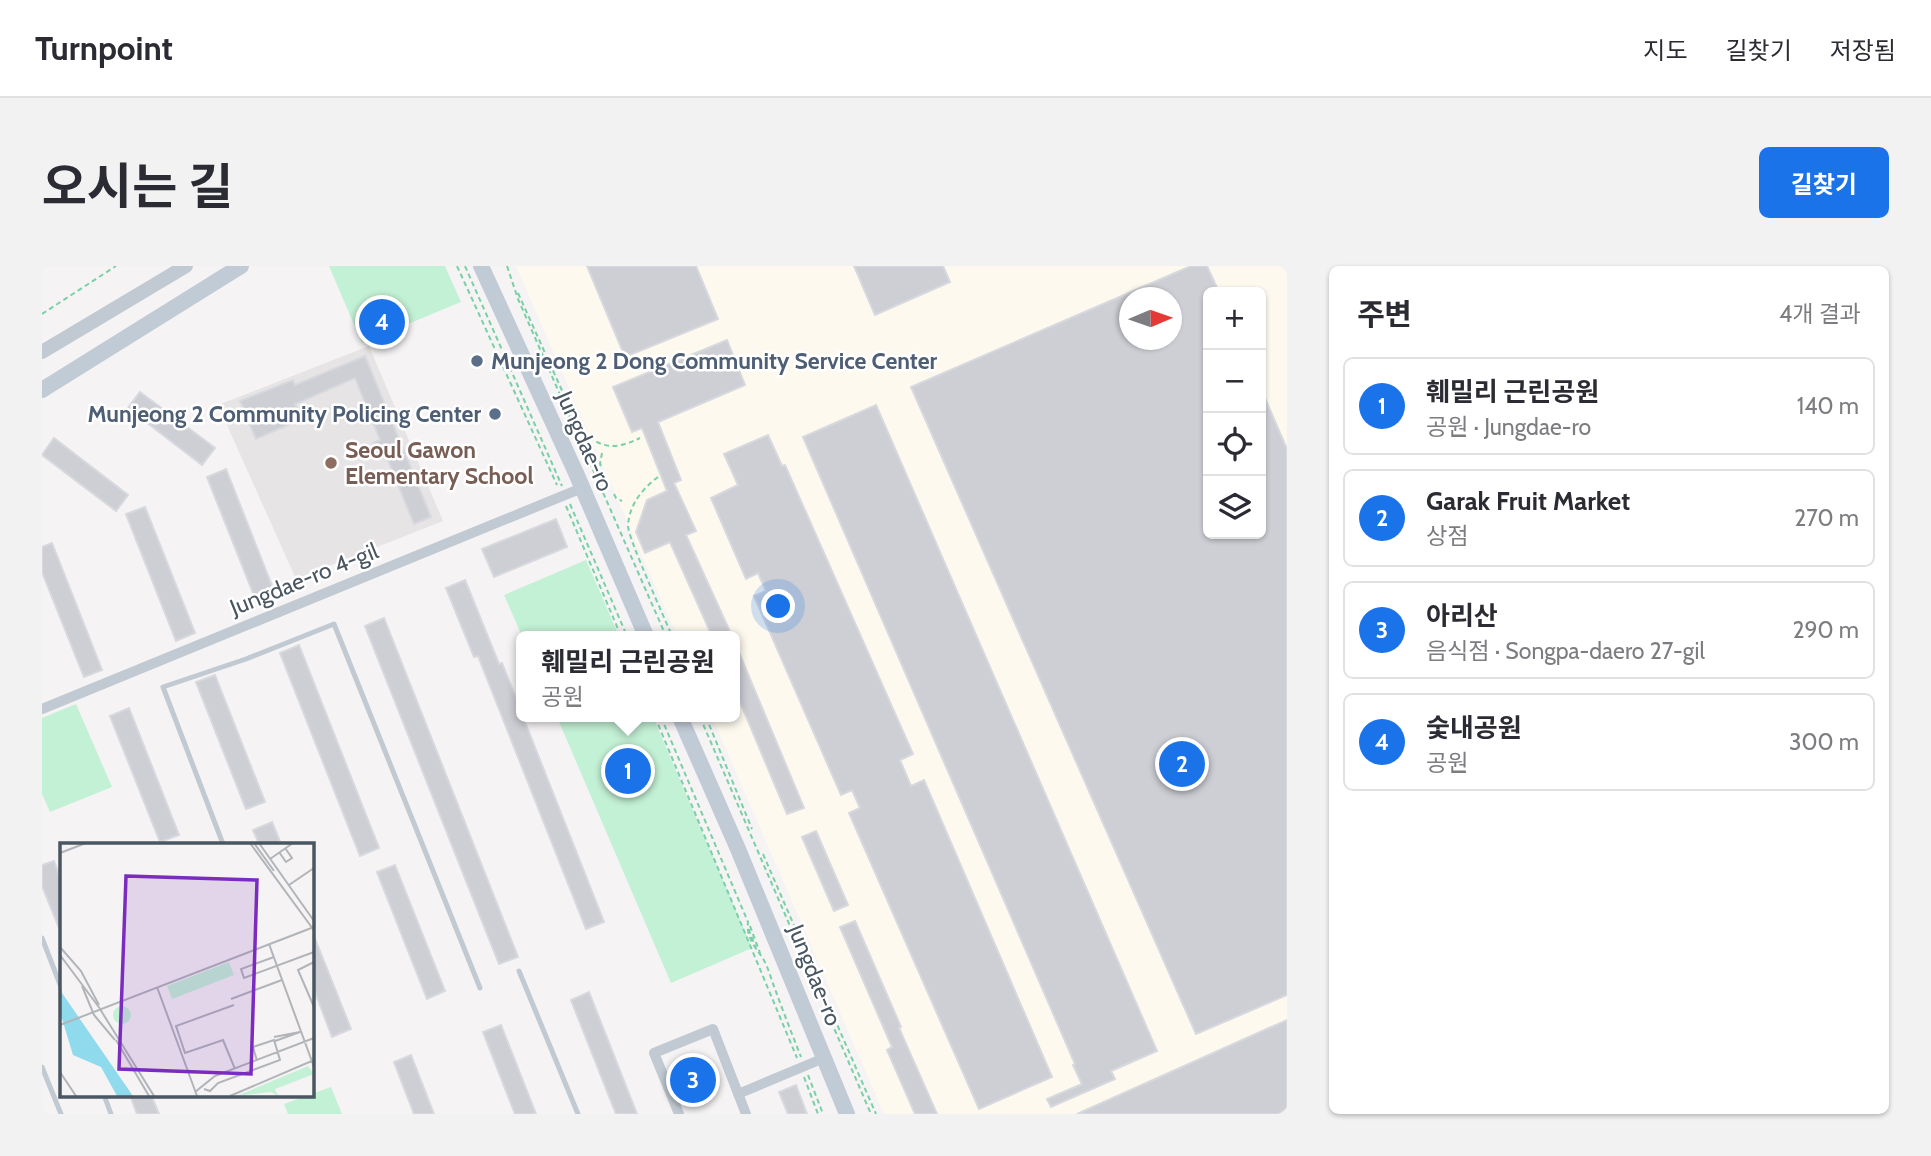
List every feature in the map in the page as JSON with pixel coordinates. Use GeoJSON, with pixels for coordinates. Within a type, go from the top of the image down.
{"type":"FeatureCollection","features":[{"type":"Feature","properties":{"kind":"main road"},"geometry":{"type":"LineString","coordinates":[[42,390],[241,266]]}},
{"type":"Feature","properties":{"kind":"main road","name":"Jungdae-ro"},"geometry":{"type":"LineString","coordinates":[[481,266],[644,631]]}},
{"type":"Feature","properties":{"kind":"main road","name":"Jungdae-ro"},"geometry":{"type":"LineString","coordinates":[[682,722],[847,1114]]}},
{"type":"Feature","properties":{"kind":"street"},"geometry":{"type":"LineString","coordinates":[[42,352],[186,266]]}},
{"type":"Feature","properties":{"kind":"street","name":"Jungdae-ro 4-gil"},"geometry":{"type":"LineString","coordinates":[[42,709],[582,488]]}},
{"type":"Feature","properties":{"kind":"street"},"geometry":{"type":"LineString","coordinates":[[679,1114],[654,1053],[713,1029],[746,1114]]}},
{"type":"Feature","properties":{"kind":"street","name":"Jungdae-ro"},"geometry":{"type":"LineString","coordinates":[[738,1094],[824,1058]]}},
{"type":"Feature","properties":{"kind":"lane"},"geometry":{"type":"LineString","coordinates":[[222,843],[163,687],[246,659],[334,624],[480,988]]}},
{"type":"Feature","properties":{"kind":"lane"},"geometry":{"type":"LineString","coordinates":[[42,938],[60,984]]}},
{"type":"Feature","properties":{"kind":"lane"},"geometry":{"type":"LineString","coordinates":[[519,971],[578,1114]]}},
{"type":"Feature","properties":{"kind":"lane"},"geometry":{"type":"LineString","coordinates":[[42,1068],[61,1114]]}},
{"type":"Feature","properties":{"kind":"lane"},"geometry":{"type":"LineString","coordinates":[[104,1096],[111,1114]]}},
{"type":"Feature","properties":{"kind":"path"},"geometry":{"type":"LineString","coordinates":[[42,314],[116,266]]}},
{"type":"Feature","properties":{"kind":"path"},"geometry":{"type":"LineString","coordinates":[[457,266],[564,495],[619,631]]}},
{"type":"Feature","properties":{"kind":"path"},"geometry":{"type":"LineString","coordinates":[[465,266],[625,631]]}},
{"type":"Feature","properties":{"kind":"path"},"geometry":{"type":"LineString","coordinates":[[507,266],[579,426],[590,439],[606,446],[627,444],[640,438]]}},
{"type":"Feature","properties":{"kind":"path"},"geometry":{"type":"LineString","coordinates":[[517,292],[664,631]]}},
{"type":"Feature","properties":{"kind":"path"},"geometry":{"type":"LineString","coordinates":[[601,466],[602,453]]}},
{"type":"Feature","properties":{"kind":"path"},"geometry":{"type":"LineString","coordinates":[[658,477],[646,486],[639,496],[628,528],[670,631]]}},
{"type":"Feature","properties":{"kind":"path"},"geometry":{"type":"LineString","coordinates":[[614,494],[622,500]]}},
{"type":"Feature","properties":{"kind":"path"},"geometry":{"type":"LineString","coordinates":[[657,722],[823,1114]]}},
{"type":"Feature","properties":{"kind":"path"},"geometry":{"type":"LineString","coordinates":[[663,722],[748,922],[747,930],[752,943],[762,957],[771,979],[818,1114]]}},
{"type":"Feature","properties":{"kind":"path"},"geometry":{"type":"LineString","coordinates":[[702,722],[871,1114]]}},
{"type":"Feature","properties":{"kind":"path"},"geometry":{"type":"LineString","coordinates":[[708,722],[752,829]]}},
{"type":"Feature","properties":{"kind":"path"},"geometry":{"type":"LineString","coordinates":[[763,854],[876,1114]]}},
{"type":"Feature","properties":{"kind":"shaded area"},"geometry":{"type":"Polygon","coordinates":[[[516,266],[1287,266],[1287,1114],[884,1114],[714,722],[740,722],[740,631],[675,631],[516,266]]]}},
{"type":"Feature","properties":{"kind":"shaded area","name":"Seoul Gawon Elementary School"},"geometry":{"type":"Polygon","coordinates":[[[369,346],[443,521],[296,579],[218,405],[369,346]]]}},
{"type":"Feature","properties":{"kind":"green space"},"geometry":{"type":"Polygon","coordinates":[[[329,266],[445,266],[461,302],[362,343],[329,266]]]}},
{"type":"Feature","properties":{"kind":"green space"},"geometry":{"type":"Polygon","coordinates":[[[586,560],[617,631],[520,631],[504,595],[586,560]]]}},
{"type":"Feature","properties":{"kind":"green space"},"geometry":{"type":"Polygon","coordinates":[[[76,704],[112,787],[50,812],[42,794],[42,718],[76,704]]]}},
{"type":"Feature","properties":{"kind":"green space"},"geometry":{"type":"Polygon","coordinates":[[[559,722],[655,722],[752,948],[671,983],[559,722]]]}},
{"type":"Feature","properties":{"kind":"green space"},"geometry":{"type":"Polygon","coordinates":[[[331,1087],[342,1114],[288,1114],[284,1104],[313,1096],[313,1094],[331,1087]]]}},
{"type":"Feature","properties":{"kind":"building"},"geometry":{"type":"Polygon","coordinates":[[[587,266],[696,266],[718,319],[625,357],[587,266]]]}},
{"type":"Feature","properties":{"kind":"building"},"geometry":{"type":"Polygon","coordinates":[[[854,266],[943,266],[950,282],[875,315],[854,266]]]}},
{"type":"Feature","properties":{"kind":"building"},"geometry":{"type":"Polygon","coordinates":[[[1191,266],[1207,266],[1217,287],[1203,287],[1203,539],[1266,539],[1266,401],[1287,449],[1287,995],[1196,1034],[911,387],[1119,297],[1119,350],[1182,350],[1182,287],[1142,287],[1191,266]]]}},
{"type":"Feature","properties":{"kind":"building"},"geometry":{"type":"Polygon","coordinates":[[[727,340],[745,385],[658,422],[681,480],[674,483],[696,531],[686,535],[730,631],[710,631],[670,542],[645,553],[636,532],[647,500],[667,491],[642,428],[632,432],[613,387],[727,340]]]}},
{"type":"Feature","properties":{"kind":"building"},"geometry":{"type":"Polygon","coordinates":[[[365,356],[431,517],[414,524],[386,455],[379,458],[373,443],[380,440],[355,378],[295,404],[302,419],[256,439],[240,401],[293,380],[295,385],[365,356]]]}},
{"type":"Feature","properties":{"kind":"building"},"geometry":{"type":"Polygon","coordinates":[[[140,392],[215,448],[202,465],[128,408],[140,392]]]}},
{"type":"Feature","properties":{"kind":"building"},"geometry":{"type":"Polygon","coordinates":[[[876,405],[1157,1051],[1111,1071],[1115,1079],[1051,1107],[1047,1099],[1082,1084],[1073,1065],[1075,1064],[803,437],[876,405]]]}},
{"type":"Feature","properties":{"kind":"building"},"geometry":{"type":"Polygon","coordinates":[[[768,435],[782,466],[785,465],[913,754],[900,760],[911,786],[924,780],[1052,1077],[979,1109],[849,813],[860,808],[852,790],[841,795],[754,596],[766,591],[758,573],[746,579],[711,498],[738,485],[724,454],[768,435]]]}},
{"type":"Feature","properties":{"kind":"building"},"geometry":{"type":"Polygon","coordinates":[[[54,438],[128,495],[116,511],[42,455],[54,438]]]}},
{"type":"Feature","properties":{"kind":"building"},"geometry":{"type":"Polygon","coordinates":[[[226,469],[276,596],[257,603],[207,477],[226,469]]]}},
{"type":"Feature","properties":{"kind":"building"},"geometry":{"type":"Polygon","coordinates":[[[145,507],[195,633],[176,641],[126,514],[145,507]]]}},
{"type":"Feature","properties":{"kind":"building"},"geometry":{"type":"Polygon","coordinates":[[[556,519],[567,547],[494,577],[482,549],[556,519]]]}},
{"type":"Feature","properties":{"kind":"building"},"geometry":{"type":"Polygon","coordinates":[[[52,543],[102,670],[84,677],[42,572],[42,547],[52,543]]]}},
{"type":"Feature","properties":{"kind":"building"},"geometry":{"type":"Polygon","coordinates":[[[465,580],[516,698],[516,722],[525,722],[604,922],[586,929],[478,656],[474,657],[446,588],[465,580]]]}},
{"type":"Feature","properties":{"kind":"building"},"geometry":{"type":"Polygon","coordinates":[[[384,618],[518,957],[499,964],[365,626],[384,618]]]}},
{"type":"Feature","properties":{"kind":"building"},"geometry":{"type":"Polygon","coordinates":[[[299,645],[379,848],[360,856],[280,653],[299,645]]]}},
{"type":"Feature","properties":{"kind":"building"},"geometry":{"type":"Polygon","coordinates":[[[740,655],[804,808],[787,814],[740,702],[740,655]]]}},
{"type":"Feature","properties":{"kind":"building"},"geometry":{"type":"Polygon","coordinates":[[[215,675],[265,802],[246,809],[196,682],[215,675]]]}},
{"type":"Feature","properties":{"kind":"building"},"geometry":{"type":"Polygon","coordinates":[[[129,708],[179,835],[160,842],[110,716],[129,708]]]}},
{"type":"Feature","properties":{"kind":"building"},"geometry":{"type":"Polygon","coordinates":[[[272,822],[281,843],[259,843],[253,830],[272,822]]]}},
{"type":"Feature","properties":{"kind":"building"},"geometry":{"type":"Polygon","coordinates":[[[816,831],[848,905],[834,911],[802,837],[816,831]]]}},
{"type":"Feature","properties":{"kind":"building"},"geometry":{"type":"Polygon","coordinates":[[[54,861],[60,877],[60,931],[42,886],[42,865],[54,861]]]}},
{"type":"Feature","properties":{"kind":"building"},"geometry":{"type":"Polygon","coordinates":[[[395,865],[445,991],[427,999],[377,872],[395,865]]]}},
{"type":"Feature","properties":{"kind":"building"},"geometry":{"type":"Polygon","coordinates":[[[855,921],[937,1114],[915,1114],[887,1050],[892,1047],[840,927],[855,921]]]}},
{"type":"Feature","properties":{"kind":"building"},"geometry":{"type":"Polygon","coordinates":[[[313,934],[351,1029],[332,1037],[313,987],[313,934]]]}},
{"type":"Feature","properties":{"kind":"building"},"geometry":{"type":"Polygon","coordinates":[[[589,992],[637,1114],[616,1114],[571,1000],[589,992]]]}},
{"type":"Feature","properties":{"kind":"building"},"geometry":{"type":"Polygon","coordinates":[[[1287,1020],[1287,1108],[1279,1114],[1077,1114],[1287,1020]]]}},
{"type":"Feature","properties":{"kind":"building"},"geometry":{"type":"Polygon","coordinates":[[[501,1025],[536,1114],[515,1114],[483,1032],[501,1025]]]}},
{"type":"Feature","properties":{"kind":"building"},"geometry":{"type":"Polygon","coordinates":[[[411,1055],[434,1114],[414,1114],[394,1062],[411,1055]]]}},
{"type":"Feature","properties":{"kind":"building"},"geometry":{"type":"Polygon","coordinates":[[[796,1085],[807,1114],[788,1114],[779,1092],[796,1085]]]}},
{"type":"Feature","properties":{"kind":"building"},"geometry":{"type":"Polygon","coordinates":[[[130,1096],[151,1096],[159,1114],[137,1114],[130,1096]]]}},
{"type":"Feature","properties":{"kind":"place","name":"숯내공원"},"geometry":{"type":"Point","coordinates":[382,322]}},
{"type":"Feature","properties":{"kind":"place","name":"Munjeong 2 Dong Community Service Center"},"geometry":{"type":"Point","coordinates":[477,361]}},
{"type":"Feature","properties":{"kind":"place","name":"Munjeong 2 Community Policing Center"},"geometry":{"type":"Point","coordinates":[495,414]}},
{"type":"Feature","properties":{"kind":"place","name":"Seoul Gawon Elementary School"},"geometry":{"type":"Point","coordinates":[331,463]}},
{"type":"Feature","properties":{"kind":"place","name":"Garak Fruit Market"},"geometry":{"type":"Point","coordinates":[1182,764]}},
{"type":"Feature","properties":{"kind":"place","name":"훼밀리 근린공원"},"geometry":{"type":"Point","coordinates":[628,771]}},
{"type":"Feature","properties":{"kind":"place","name":"아리산"},"geometry":{"type":"Point","coordinates":[693,1080]}}]}
